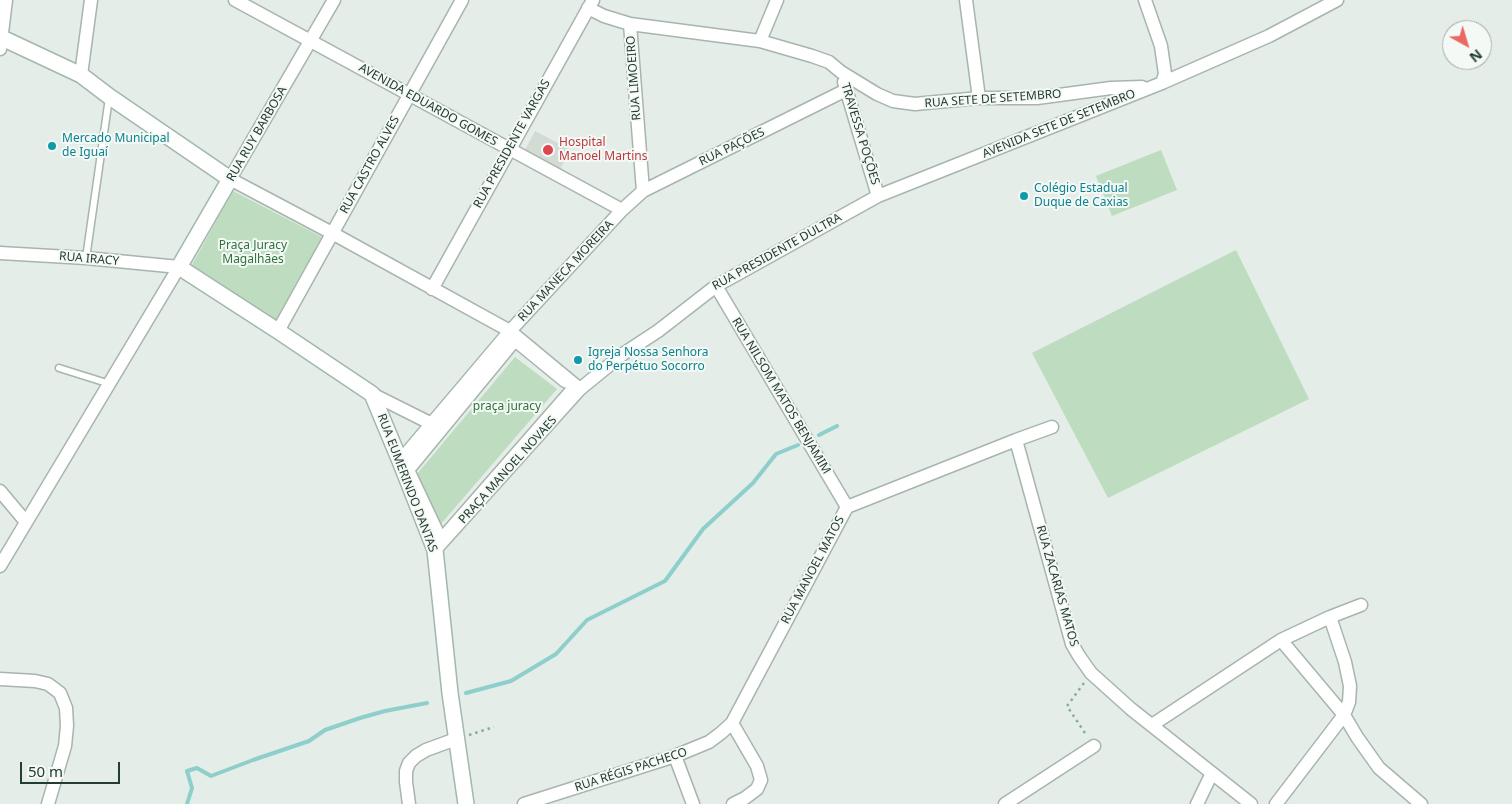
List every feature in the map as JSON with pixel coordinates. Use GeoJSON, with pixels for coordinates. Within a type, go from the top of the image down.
{"type":"FeatureCollection","features":[{"type":"Feature","properties":{"kind":"street"},"geometry":{"type":"LineString","coordinates":[[6,0],[0,41],[81,75],[230,179],[510,331],[577,386]]}},
{"type":"Feature","properties":{"kind":"street"},"geometry":{"type":"LineString","coordinates":[[81,75],[91,0]]}},
{"type":"Feature","properties":{"kind":"street","name":"AVENIDA EDUARDO GOMES"},"geometry":{"type":"LineString","coordinates":[[235,0],[622,210]]}},
{"type":"Feature","properties":{"kind":"street","name":"RUA RUY BARBOSA"},"geometry":{"type":"LineString","coordinates":[[179,267],[334,0]]}},
{"type":"Feature","properties":{"kind":"street","name":"RUA CASTRO ALVES"},"geometry":{"type":"LineString","coordinates":[[278,331],[462,0]]}},
{"type":"Feature","properties":{"kind":"street"},"geometry":{"type":"LineString","coordinates":[[760,41],[777,0]]}},
{"type":"Feature","properties":{"kind":"street"},"geometry":{"type":"LineString","coordinates":[[966,0],[979,98]]}},
{"type":"Feature","properties":{"kind":"street"},"geometry":{"type":"LineString","coordinates":[[1145,0],[1160,46],[1165,74],[1157,85]]}},
{"type":"Feature","properties":{"kind":"street","name":"AVENIDA SETE DE SETEMBRO"},"geometry":{"type":"LineString","coordinates":[[966,162],[1157,85],[1269,36],[1337,0]]}},
{"type":"Feature","properties":{"kind":"street","name":"RUA SETE DE SETEMBRO"},"geometry":{"type":"LineString","coordinates":[[590,4],[604,16],[630,24],[760,41],[829,62],[841,72],[877,94],[894,101],[915,104],[979,98],[1037,98],[1111,88],[1157,85]]}},
{"type":"Feature","properties":{"kind":"street","name":"RUA PRESIDENTE VARGAS"},"geometry":{"type":"LineString","coordinates":[[432,289],[590,4]]}},
{"type":"Feature","properties":{"kind":"street","name":"RUA LIMOEIRO"},"geometry":{"type":"LineString","coordinates":[[630,24],[643,191]]}},
{"type":"Feature","properties":{"kind":"street","name":"TRAVESSA POÇÕES"},"geometry":{"type":"LineString","coordinates":[[841,72],[878,196]]}},
{"type":"Feature","properties":{"kind":"street","name":"RUA PAÇÕES"},"geometry":{"type":"LineString","coordinates":[[622,210],[643,191],[846,90]]}},
{"type":"Feature","properties":{"kind":"street","name":"RUA PRESIDENTE DULTRA"},"geometry":{"type":"LineString","coordinates":[[577,386],[658,331],[716,286],[878,196],[966,162]]}},
{"type":"Feature","properties":{"kind":"street","name":"RUA MANECA MOREIRA"},"geometry":{"type":"LineString","coordinates":[[510,331],[622,210]]}},
{"type":"Feature","properties":{"kind":"street","name":"RUA IRACY"},"geometry":{"type":"LineString","coordinates":[[0,253],[86,258],[179,267]]}},
{"type":"Feature","properties":{"kind":"street"},"geometry":{"type":"LineString","coordinates":[[0,566],[179,267],[372,394],[432,424]]}},
{"type":"Feature","properties":{"kind":"street","name":"RUA NILSOM MATOS BENJAMIM"},"geometry":{"type":"LineString","coordinates":[[716,286],[846,507]]}},
{"type":"Feature","properties":{"kind":"street"},"geometry":{"type":"LineString","coordinates":[[400,461],[510,331]]}},
{"type":"Feature","properties":{"kind":"street"},"geometry":{"type":"LineString","coordinates":[[515,340],[565,381],[577,386],[572,389],[441,540],[408,470],[515,340]]}},
{"type":"Feature","properties":{"kind":"street","name":"PRAÇA MANOEL NOVAES"},"geometry":{"type":"LineString","coordinates":[[435,550],[577,386]]}},
{"type":"Feature","properties":{"kind":"street","name":"RUA EUMERINDO DANTAS"},"geometry":{"type":"LineString","coordinates":[[372,394],[435,550],[456,739],[466,804]]}},
{"type":"Feature","properties":{"kind":"street","name":"RUA MANOEL MATOS"},"geometry":{"type":"LineString","coordinates":[[732,722],[846,507],[1052,427]]}},
{"type":"Feature","properties":{"kind":"street","name":"RUA ZACARIAS MATOS"},"geometry":{"type":"LineString","coordinates":[[1016,440],[1072,644],[1090,673],[1131,709],[1251,804]]}},
{"type":"Feature","properties":{"kind":"street"},"geometry":{"type":"LineString","coordinates":[[0,491],[26,522]]}},
{"type":"Feature","properties":{"kind":"street"},"geometry":{"type":"LineString","coordinates":[[1152,725],[1281,640],[1361,605]]}},
{"type":"Feature","properties":{"kind":"street"},"geometry":{"type":"LineString","coordinates":[[1276,804],[1344,715],[1349,702],[1350,686],[1345,662],[1330,617]]}},
{"type":"Feature","properties":{"kind":"street"},"geometry":{"type":"LineString","coordinates":[[1281,640],[1344,715],[1379,768],[1421,804]]}},
{"type":"Feature","properties":{"kind":"street"},"geometry":{"type":"LineString","coordinates":[[0,680],[34,681],[48,684],[60,693],[66,708],[66,746],[48,804]]}},
{"type":"Feature","properties":{"kind":"street"},"geometry":{"type":"LineString","coordinates":[[732,722],[757,766],[760,780],[757,789],[746,798],[734,804]]}},
{"type":"Feature","properties":{"kind":"street","name":"RUA RÉGIS PACHECO"},"geometry":{"type":"LineString","coordinates":[[524,804],[674,756],[708,742],[722,733],[732,722]]}},
{"type":"Feature","properties":{"kind":"street"},"geometry":{"type":"LineString","coordinates":[[409,804],[406,782],[406,771],[409,763],[426,750],[456,739]]}},
{"type":"Feature","properties":{"kind":"street"},"geometry":{"type":"LineString","coordinates":[[1005,804],[1094,746]]}},
{"type":"Feature","properties":{"kind":"street"},"geometry":{"type":"LineString","coordinates":[[674,756],[693,804]]}},
{"type":"Feature","properties":{"kind":"street"},"geometry":{"type":"LineString","coordinates":[[1197,804],[1212,773]]}},
{"type":"Feature","properties":{"kind":"lane"},"geometry":{"type":"LineString","coordinates":[[86,258],[110,97]]}},
{"type":"Feature","properties":{"kind":"lane"},"geometry":{"type":"LineString","coordinates":[[59,368],[110,384]]}},
{"type":"Feature","properties":{"kind":"path"},"geometry":{"type":"LineString","coordinates":[[1090,673],[1067,706],[1094,746]]}},
{"type":"Feature","properties":{"kind":"path"},"geometry":{"type":"LineString","coordinates":[[456,739],[494,728]]}},
{"type":"Feature","properties":{"kind":"shaded area","name":"Hospital Manoel Martins"},"geometry":{"type":"Polygon","coordinates":[[[535,131],[571,150],[560,169],[525,150],[535,131]]]}},
{"type":"Feature","properties":{"kind":"green space"},"geometry":{"type":"Polygon","coordinates":[[[1161,150],[1177,190],[1112,216],[1096,176],[1161,150]]]}},
{"type":"Feature","properties":{"kind":"green space","name":"Praça Juracy Magalhães"},"geometry":{"type":"Polygon","coordinates":[[[233,191],[322,237],[275,321],[190,268],[233,191]]]}},
{"type":"Feature","properties":{"kind":"green space"},"geometry":{"type":"Polygon","coordinates":[[[1236,250],[1309,399],[1108,498],[1032,353],[1236,250]]]}},
{"type":"Feature","properties":{"kind":"green space","name":"praça juracy"},"geometry":{"type":"Polygon","coordinates":[[[515,357],[557,389],[441,524],[417,474],[515,357]]]}},
{"type":"Feature","properties":{"kind":"waterway"},"geometry":{"type":"LineString","coordinates":[[819,435],[837,426]]}},
{"type":"Feature","properties":{"kind":"waterway"},"geometry":{"type":"LineString","coordinates":[[466,693],[511,681],[556,654],[587,620],[665,581],[703,529],[753,483],[776,454],[798,445]]}},
{"type":"Feature","properties":{"kind":"waterway"},"geometry":{"type":"LineString","coordinates":[[187,804],[192,788],[187,771],[197,768],[211,776],[309,741],[325,730],[360,718],[427,703]]}},
{"type":"Feature","properties":{"kind":"place","name":"Mercado Municipal de Iguaí"},"geometry":{"type":"Point","coordinates":[52,146]}},
{"type":"Feature","properties":{"kind":"place","name":"Hospital Manoel Martins"},"geometry":{"type":"Point","coordinates":[548,150]}},
{"type":"Feature","properties":{"kind":"place","name":"Colégio Estadual Duque de Caxias"},"geometry":{"type":"Point","coordinates":[1024,196]}},
{"type":"Feature","properties":{"kind":"place","name":"Igreja Nossa Senhora do Perpétuo Socorro"},"geometry":{"type":"Point","coordinates":[578,360]}}]}
